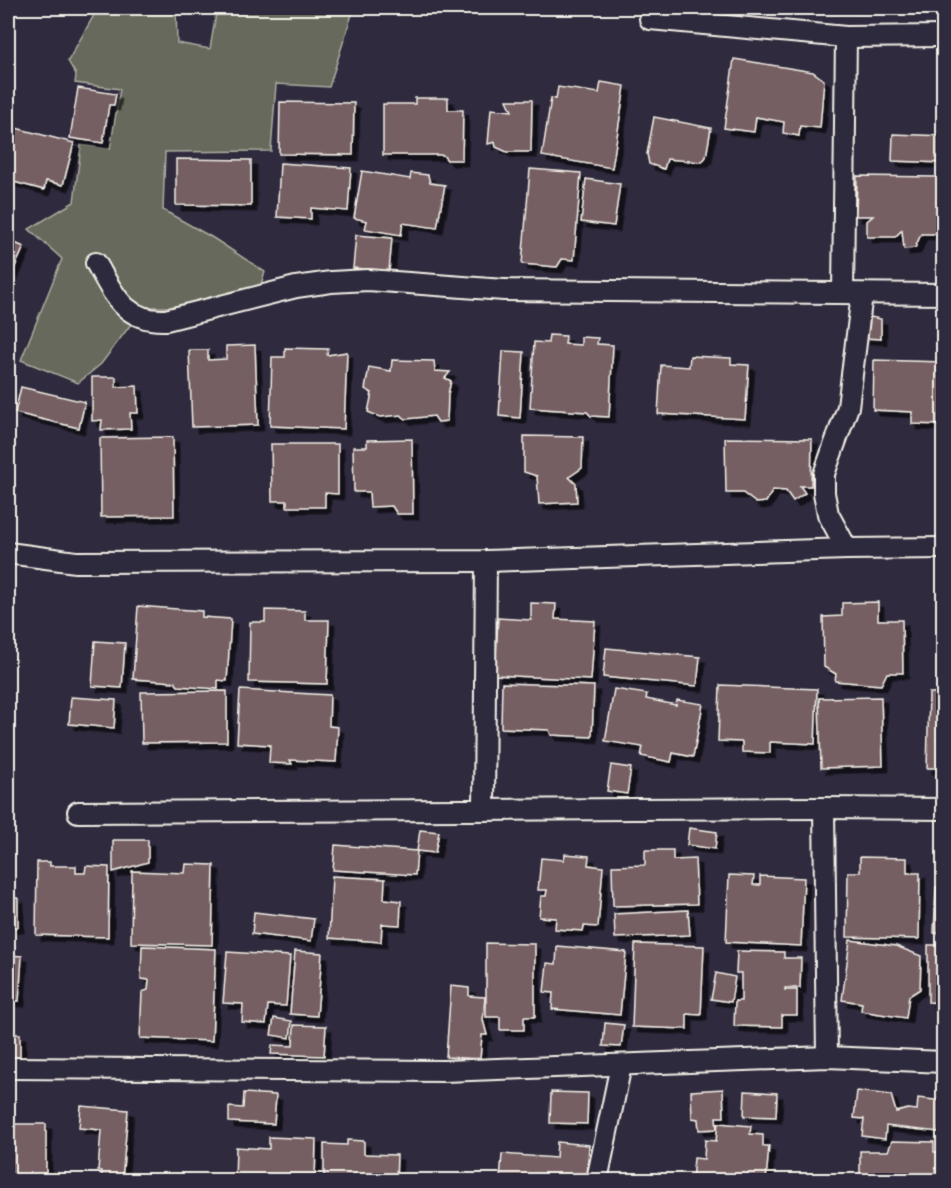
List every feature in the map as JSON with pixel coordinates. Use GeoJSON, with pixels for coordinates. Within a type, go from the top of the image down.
{"type":"FeatureCollection","features":[{"type":"Feature","properties":{"kind":"street"},"geometry":{"type":"LineString","coordinates":[[650,20],[846,38],[944,36]]}},
{"type":"Feature","properties":{"kind":"street"},"geometry":{"type":"LineString","coordinates":[[846,38],[852,293],[848,407],[824,474],[824,493],[828,514],[847,549]]}},
{"type":"Feature","properties":{"kind":"street"},"geometry":{"type":"LineString","coordinates":[[96,262],[120,304],[138,316],[151,321],[166,320],[296,287],[368,280],[504,290],[944,294]]}},
{"type":"Feature","properties":{"kind":"street"},"geometry":{"type":"LineString","coordinates":[[8,553],[76,561],[486,561],[944,548]]}},
{"type":"Feature","properties":{"kind":"street"},"geometry":{"type":"LineString","coordinates":[[484,810],[486,561]]}},
{"type":"Feature","properties":{"kind":"street"},"geometry":{"type":"LineString","coordinates":[[824,808],[827,1057]]}},
{"type":"Feature","properties":{"kind":"street"},"geometry":{"type":"LineString","coordinates":[[78,812],[944,809]]}},
{"type":"Feature","properties":{"kind":"street"},"geometry":{"type":"LineString","coordinates":[[8,1068],[444,1071],[827,1057],[944,1062]]}},
{"type":"Feature","properties":{"kind":"street"},"geometry":{"type":"LineString","coordinates":[[597,1180],[621,1065]]}},
{"type":"Feature","properties":{"kind":"green space"},"geometry":{"type":"Polygon","coordinates":[[[98,8],[176,8],[177,43],[210,49],[217,8],[354,8],[329,87],[276,84],[271,151],[165,152],[163,210],[213,238],[265,272],[260,287],[179,307],[144,307],[101,364],[78,383],[21,360],[62,259],[29,229],[74,202],[81,145],[110,149],[120,89],[75,83],[76,75],[68,61],[98,8]]]}},
{"type":"Feature","properties":{"kind":"building"},"geometry":{"type":"Polygon","coordinates":[[[734,59],[813,72],[824,80],[820,128],[800,126],[799,136],[783,133],[784,122],[756,117],[754,132],[724,128],[734,59]]]}},
{"type":"Feature","properties":{"kind":"building"},"geometry":{"type":"Polygon","coordinates":[[[601,82],[625,86],[612,168],[542,156],[551,98],[556,99],[558,87],[599,93],[601,82]]]}},
{"type":"Feature","properties":{"kind":"building"},"geometry":{"type":"Polygon","coordinates":[[[78,88],[116,94],[114,105],[109,105],[103,143],[70,138],[78,88]]]}},
{"type":"Feature","properties":{"kind":"building"},"geometry":{"type":"Polygon","coordinates":[[[415,98],[448,98],[448,110],[463,110],[462,160],[447,160],[443,155],[383,155],[383,104],[415,104],[415,98]]]}},
{"type":"Feature","properties":{"kind":"building"},"geometry":{"type":"Polygon","coordinates":[[[507,100],[532,100],[531,152],[507,152],[496,147],[495,142],[488,144],[491,109],[512,111],[507,100]]]}},
{"type":"Feature","properties":{"kind":"building"},"geometry":{"type":"Polygon","coordinates":[[[280,102],[354,103],[353,155],[279,154],[280,102]]]}},
{"type":"Feature","properties":{"kind":"building"},"geometry":{"type":"Polygon","coordinates":[[[654,117],[711,128],[706,157],[702,162],[667,159],[664,169],[649,164],[647,154],[654,117]]]}},
{"type":"Feature","properties":{"kind":"building"},"geometry":{"type":"Polygon","coordinates":[[[8,126],[74,143],[63,185],[46,181],[44,190],[10,181],[13,172],[8,171],[8,126]]]}},
{"type":"Feature","properties":{"kind":"building"},"geometry":{"type":"Polygon","coordinates":[[[893,134],[944,136],[944,163],[892,161],[893,134]]]}},
{"type":"Feature","properties":{"kind":"building"},"geometry":{"type":"Polygon","coordinates":[[[176,159],[251,160],[251,206],[176,205],[176,159]]]}},
{"type":"Feature","properties":{"kind":"building"},"geometry":{"type":"Polygon","coordinates":[[[280,163],[351,168],[348,211],[311,208],[311,219],[277,217],[280,163]]]}},
{"type":"Feature","properties":{"kind":"building"},"geometry":{"type":"Polygon","coordinates":[[[530,169],[581,173],[574,260],[562,259],[557,267],[522,264],[530,169]]]}},
{"type":"Feature","properties":{"kind":"building"},"geometry":{"type":"Polygon","coordinates":[[[362,171],[410,179],[411,173],[428,175],[430,183],[445,185],[437,228],[403,223],[401,235],[365,229],[367,221],[354,218],[362,171]]]}},
{"type":"Feature","properties":{"kind":"building"},"geometry":{"type":"Polygon","coordinates":[[[857,176],[938,177],[937,234],[921,234],[915,248],[904,249],[902,230],[895,237],[867,237],[867,221],[873,216],[856,216],[857,176]]]}},
{"type":"Feature","properties":{"kind":"building"},"geometry":{"type":"Polygon","coordinates":[[[586,179],[620,184],[614,226],[581,222],[586,179]]]}},
{"type":"Feature","properties":{"kind":"building"},"geometry":{"type":"Polygon","coordinates":[[[356,235],[392,238],[389,271],[353,268],[356,235]]]}},
{"type":"Feature","properties":{"kind":"building"},"geometry":{"type":"Polygon","coordinates":[[[8,240],[24,247],[8,282],[8,240]]]}},
{"type":"Feature","properties":{"kind":"building"},"geometry":{"type":"Polygon","coordinates":[[[865,316],[881,319],[881,339],[864,338],[865,316]]]}},
{"type":"Feature","properties":{"kind":"building"},"geometry":{"type":"Polygon","coordinates":[[[549,335],[566,336],[565,344],[581,345],[581,337],[598,338],[597,344],[613,345],[609,417],[591,416],[587,412],[530,408],[534,342],[548,343],[549,335]]]}},
{"type":"Feature","properties":{"kind":"building"},"geometry":{"type":"Polygon","coordinates":[[[255,345],[258,425],[192,427],[189,350],[208,350],[208,360],[226,359],[226,346],[255,345]]]}},
{"type":"Feature","properties":{"kind":"building"},"geometry":{"type":"Polygon","coordinates":[[[285,348],[328,349],[327,355],[347,352],[344,429],[270,426],[272,357],[285,357],[285,348]]]}},
{"type":"Feature","properties":{"kind":"building"},"geometry":{"type":"Polygon","coordinates":[[[503,351],[524,352],[520,418],[499,416],[503,351]]]}},
{"type":"Feature","properties":{"kind":"building"},"geometry":{"type":"Polygon","coordinates":[[[690,356],[731,358],[731,364],[749,365],[745,419],[658,414],[661,365],[689,367],[690,356]]]}},
{"type":"Feature","properties":{"kind":"building"},"geometry":{"type":"Polygon","coordinates":[[[392,360],[434,361],[435,371],[450,372],[445,378],[451,381],[447,421],[438,422],[434,416],[406,419],[401,415],[380,417],[368,412],[372,393],[365,389],[369,367],[391,371],[392,360]]]}},
{"type":"Feature","properties":{"kind":"building"},"geometry":{"type":"Polygon","coordinates":[[[874,360],[944,362],[944,425],[912,424],[912,412],[873,410],[874,360]]]}},
{"type":"Feature","properties":{"kind":"building"},"geometry":{"type":"Polygon","coordinates":[[[92,377],[116,377],[116,387],[137,386],[138,413],[130,413],[131,429],[101,430],[102,420],[92,421],[92,377]]]}},
{"type":"Feature","properties":{"kind":"building"},"geometry":{"type":"Polygon","coordinates":[[[21,387],[85,402],[79,428],[15,413],[21,387]]]}},
{"type":"Feature","properties":{"kind":"building"},"geometry":{"type":"Polygon","coordinates":[[[524,436],[583,437],[582,468],[569,477],[576,484],[577,502],[539,504],[537,476],[524,472],[524,436]]]}},
{"type":"Feature","properties":{"kind":"building"},"geometry":{"type":"Polygon","coordinates":[[[173,437],[174,516],[101,517],[100,438],[173,437]]]}},
{"type":"Feature","properties":{"kind":"building"},"geometry":{"type":"Polygon","coordinates":[[[725,438],[812,439],[811,486],[800,486],[805,493],[793,501],[786,491],[773,490],[766,502],[756,503],[743,493],[726,493],[725,438]]]}},
{"type":"Feature","properties":{"kind":"building"},"geometry":{"type":"Polygon","coordinates":[[[412,439],[413,514],[397,514],[392,506],[370,507],[369,492],[354,492],[353,447],[367,447],[367,440],[412,439]]]}},
{"type":"Feature","properties":{"kind":"building"},"geometry":{"type":"Polygon","coordinates":[[[271,444],[338,444],[338,494],[325,493],[325,507],[287,507],[287,501],[272,501],[271,444]]]}},
{"type":"Feature","properties":{"kind":"building"},"geometry":{"type":"Polygon","coordinates":[[[878,602],[878,620],[902,620],[903,673],[887,673],[881,685],[835,681],[836,674],[824,667],[823,617],[842,616],[842,603],[878,602]]]}},
{"type":"Feature","properties":{"kind":"building"},"geometry":{"type":"Polygon","coordinates":[[[531,603],[556,604],[555,619],[595,621],[591,680],[495,675],[498,618],[531,620],[531,603]]]}},
{"type":"Feature","properties":{"kind":"building"},"geometry":{"type":"Polygon","coordinates":[[[138,606],[202,611],[202,617],[231,619],[227,681],[218,680],[218,689],[178,686],[175,682],[133,679],[138,606]]]}},
{"type":"Feature","properties":{"kind":"building"},"geometry":{"type":"Polygon","coordinates":[[[265,610],[305,611],[305,620],[329,620],[327,684],[249,682],[250,622],[265,622],[265,610]]]}},
{"type":"Feature","properties":{"kind":"building"},"geometry":{"type":"Polygon","coordinates":[[[95,641],[125,643],[122,688],[92,686],[95,641]]]}},
{"type":"Feature","properties":{"kind":"building"},"geometry":{"type":"Polygon","coordinates":[[[606,648],[700,657],[697,686],[603,677],[606,648]]]}},
{"type":"Feature","properties":{"kind":"building"},"geometry":{"type":"Polygon","coordinates":[[[502,683],[594,686],[592,737],[551,735],[549,730],[501,728],[502,683]]]}},
{"type":"Feature","properties":{"kind":"building"},"geometry":{"type":"Polygon","coordinates":[[[720,685],[817,689],[815,744],[770,742],[770,753],[742,752],[742,742],[718,741],[720,685]]]}},
{"type":"Feature","properties":{"kind":"building"},"geometry":{"type":"Polygon","coordinates":[[[614,689],[647,694],[646,699],[676,705],[677,700],[703,704],[693,757],[673,753],[671,762],[641,756],[643,747],[605,741],[614,689]]]}},
{"type":"Feature","properties":{"kind":"building"},"geometry":{"type":"Polygon","coordinates":[[[240,690],[330,695],[329,726],[338,727],[336,762],[290,760],[292,764],[269,763],[270,745],[237,743],[240,690]]]}},
{"type":"Feature","properties":{"kind":"building"},"geometry":{"type":"Polygon","coordinates":[[[227,691],[227,742],[142,743],[141,692],[227,691]]]}},
{"type":"Feature","properties":{"kind":"building"},"geometry":{"type":"Polygon","coordinates":[[[929,693],[944,693],[944,768],[927,768],[929,693]]]}},
{"type":"Feature","properties":{"kind":"building"},"geometry":{"type":"Polygon","coordinates":[[[71,697],[116,700],[114,728],[69,724],[71,697]]]}},
{"type":"Feature","properties":{"kind":"building"},"geometry":{"type":"Polygon","coordinates":[[[881,697],[883,766],[821,768],[819,698],[881,697]]]}},
{"type":"Feature","properties":{"kind":"building"},"geometry":{"type":"Polygon","coordinates":[[[611,765],[631,768],[627,794],[607,791],[611,765]]]}},
{"type":"Feature","properties":{"kind":"building"},"geometry":{"type":"Polygon","coordinates":[[[689,828],[717,832],[715,849],[687,845],[689,828]]]}},
{"type":"Feature","properties":{"kind":"building"},"geometry":{"type":"Polygon","coordinates":[[[420,830],[439,832],[435,853],[417,851],[420,830]]]}},
{"type":"Feature","properties":{"kind":"building"},"geometry":{"type":"Polygon","coordinates":[[[113,840],[148,840],[148,862],[113,872],[113,840]]]}},
{"type":"Feature","properties":{"kind":"building"},"geometry":{"type":"Polygon","coordinates":[[[335,845],[417,851],[415,875],[333,870],[335,845]]]}},
{"type":"Feature","properties":{"kind":"building"},"geometry":{"type":"Polygon","coordinates":[[[645,850],[673,850],[673,860],[695,859],[697,904],[613,906],[612,866],[645,865],[645,850]]]}},
{"type":"Feature","properties":{"kind":"building"},"geometry":{"type":"Polygon","coordinates":[[[565,854],[589,856],[588,865],[603,867],[598,927],[584,926],[583,931],[555,929],[556,918],[539,917],[541,896],[546,896],[547,890],[538,890],[541,858],[564,860],[565,854]]]}},
{"type":"Feature","properties":{"kind":"building"},"geometry":{"type":"Polygon","coordinates":[[[860,857],[907,858],[907,873],[920,873],[919,939],[847,937],[848,872],[860,872],[860,857]]]}},
{"type":"Feature","properties":{"kind":"building"},"geometry":{"type":"Polygon","coordinates":[[[37,862],[50,862],[50,866],[76,866],[76,873],[85,873],[86,866],[109,867],[108,937],[36,935],[37,862]]]}},
{"type":"Feature","properties":{"kind":"building"},"geometry":{"type":"Polygon","coordinates":[[[186,864],[214,865],[212,945],[131,943],[132,871],[185,873],[186,864]]]}},
{"type":"Feature","properties":{"kind":"building"},"geometry":{"type":"Polygon","coordinates":[[[729,875],[754,876],[753,885],[760,885],[760,876],[804,878],[801,946],[726,942],[729,875]]]}},
{"type":"Feature","properties":{"kind":"building"},"geometry":{"type":"Polygon","coordinates":[[[332,876],[385,879],[384,899],[401,901],[400,925],[382,924],[381,942],[329,938],[332,876]]]}},
{"type":"Feature","properties":{"kind":"building"},"geometry":{"type":"Polygon","coordinates":[[[8,880],[9,898],[18,898],[18,927],[8,928],[8,880]]]}},
{"type":"Feature","properties":{"kind":"building"},"geometry":{"type":"Polygon","coordinates":[[[936,887],[944,887],[944,934],[934,933],[936,887]]]}},
{"type":"Feature","properties":{"kind":"building"},"geometry":{"type":"Polygon","coordinates":[[[688,910],[690,935],[615,938],[614,914],[688,910]]]}},
{"type":"Feature","properties":{"kind":"building"},"geometry":{"type":"Polygon","coordinates":[[[254,912],[314,919],[311,941],[252,934],[254,912]]]}},
{"type":"Feature","properties":{"kind":"building"},"geometry":{"type":"Polygon","coordinates":[[[850,940],[896,946],[921,956],[920,989],[909,996],[906,1018],[861,1011],[862,1003],[842,1000],[850,940]]]}},
{"type":"Feature","properties":{"kind":"building"},"geometry":{"type":"Polygon","coordinates":[[[486,943],[535,944],[535,1017],[524,1017],[524,1030],[500,1030],[500,1017],[486,1017],[486,943]]]}},
{"type":"Feature","properties":{"kind":"building"},"geometry":{"type":"Polygon","coordinates":[[[635,944],[704,946],[701,1015],[687,1014],[687,1029],[632,1027],[635,944]]]}},
{"type":"Feature","properties":{"kind":"building"},"geometry":{"type":"Polygon","coordinates":[[[928,945],[944,945],[944,1003],[928,1002],[928,945]]]}},
{"type":"Feature","properties":{"kind":"building"},"geometry":{"type":"Polygon","coordinates":[[[142,946],[216,949],[212,1041],[140,1038],[142,992],[148,990],[149,980],[141,979],[142,946]]]}},
{"type":"Feature","properties":{"kind":"building"},"geometry":{"type":"Polygon","coordinates":[[[557,946],[626,952],[620,1015],[552,1009],[553,993],[544,992],[547,963],[556,964],[557,946]]]}},
{"type":"Feature","properties":{"kind":"building"},"geometry":{"type":"Polygon","coordinates":[[[295,951],[322,953],[317,1016],[290,1014],[295,951]]]}},
{"type":"Feature","properties":{"kind":"building"},"geometry":{"type":"Polygon","coordinates":[[[737,951],[784,952],[784,958],[801,958],[800,988],[785,988],[785,990],[797,990],[797,1015],[782,1015],[782,1027],[734,1026],[735,1001],[741,1001],[741,973],[736,973],[737,951]]]}},
{"type":"Feature","properties":{"kind":"building"},"geometry":{"type":"Polygon","coordinates":[[[227,952],[290,956],[286,1006],[268,1005],[266,1024],[242,1022],[243,1004],[223,1003],[227,952]]]}},
{"type":"Feature","properties":{"kind":"building"},"geometry":{"type":"Polygon","coordinates":[[[8,955],[22,956],[19,1001],[8,1001],[8,955]]]}},
{"type":"Feature","properties":{"kind":"building"},"geometry":{"type":"Polygon","coordinates":[[[716,973],[735,977],[731,1002],[711,999],[716,973]]]}},
{"type":"Feature","properties":{"kind":"building"},"geometry":{"type":"Polygon","coordinates":[[[451,986],[469,988],[469,996],[485,997],[483,1020],[487,1035],[482,1035],[480,1059],[446,1057],[451,986]]]}},
{"type":"Feature","properties":{"kind":"building"},"geometry":{"type":"Polygon","coordinates":[[[274,1018],[292,1021],[290,1038],[271,1035],[274,1018]]]}},
{"type":"Feature","properties":{"kind":"building"},"geometry":{"type":"Polygon","coordinates":[[[605,1023],[624,1025],[621,1047],[603,1046],[605,1023]]]}},
{"type":"Feature","properties":{"kind":"building"},"geometry":{"type":"Polygon","coordinates":[[[294,1025],[326,1026],[324,1056],[271,1054],[272,1045],[293,1046],[294,1025]]]}},
{"type":"Feature","properties":{"kind":"building"},"geometry":{"type":"Polygon","coordinates":[[[8,1034],[20,1034],[20,1058],[8,1058],[8,1034]]]}},
{"type":"Feature","properties":{"kind":"building"},"geometry":{"type":"Polygon","coordinates":[[[723,1089],[724,1117],[716,1117],[717,1129],[699,1130],[698,1119],[692,1118],[691,1091],[723,1089]]]}},
{"type":"Feature","properties":{"kind":"building"},"geometry":{"type":"Polygon","coordinates":[[[745,1091],[777,1093],[776,1117],[744,1116],[745,1091]]]}},
{"type":"Feature","properties":{"kind":"building"},"geometry":{"type":"Polygon","coordinates":[[[857,1091],[891,1095],[896,1112],[908,1109],[917,1110],[918,1098],[943,1101],[939,1132],[886,1126],[885,1139],[862,1136],[864,1119],[854,1118],[857,1091]]]}},
{"type":"Feature","properties":{"kind":"building"},"geometry":{"type":"Polygon","coordinates":[[[551,1092],[588,1093],[587,1124],[550,1123],[551,1092]]]}},
{"type":"Feature","properties":{"kind":"building"},"geometry":{"type":"Polygon","coordinates":[[[244,1093],[276,1095],[274,1124],[229,1122],[229,1107],[243,1108],[244,1093]]]}},
{"type":"Feature","properties":{"kind":"building"},"geometry":{"type":"Polygon","coordinates":[[[81,1106],[128,1110],[122,1180],[101,1180],[102,1171],[98,1171],[101,1130],[79,1128],[81,1106]]]}},
{"type":"Feature","properties":{"kind":"building"},"geometry":{"type":"Polygon","coordinates":[[[718,1123],[751,1126],[750,1134],[763,1135],[763,1146],[769,1146],[766,1180],[692,1180],[694,1158],[704,1159],[705,1140],[716,1141],[718,1123]]]}},
{"type":"Feature","properties":{"kind":"building"},"geometry":{"type":"Polygon","coordinates":[[[8,1124],[46,1124],[46,1180],[8,1180],[8,1124]]]}},
{"type":"Feature","properties":{"kind":"building"},"geometry":{"type":"Polygon","coordinates":[[[269,1137],[316,1139],[315,1180],[235,1180],[236,1147],[269,1149],[269,1137]]]}},
{"type":"Feature","properties":{"kind":"building"},"geometry":{"type":"Polygon","coordinates":[[[347,1140],[364,1141],[364,1154],[397,1155],[396,1180],[324,1180],[324,1144],[347,1145],[347,1140]]]}},
{"type":"Feature","properties":{"kind":"building"},"geometry":{"type":"Polygon","coordinates":[[[892,1141],[934,1142],[934,1152],[942,1152],[941,1180],[860,1180],[860,1151],[888,1151],[892,1141]]]}},
{"type":"Feature","properties":{"kind":"building"},"geometry":{"type":"Polygon","coordinates":[[[557,1142],[589,1145],[587,1180],[500,1180],[502,1154],[556,1158],[557,1142]]]}},
{"type":"Feature","properties":{"kind":"building"},"geometry":{"type":"Polygon","coordinates":[[[438,1176],[460,1177],[460,1180],[437,1180],[438,1176]]]}}]}
